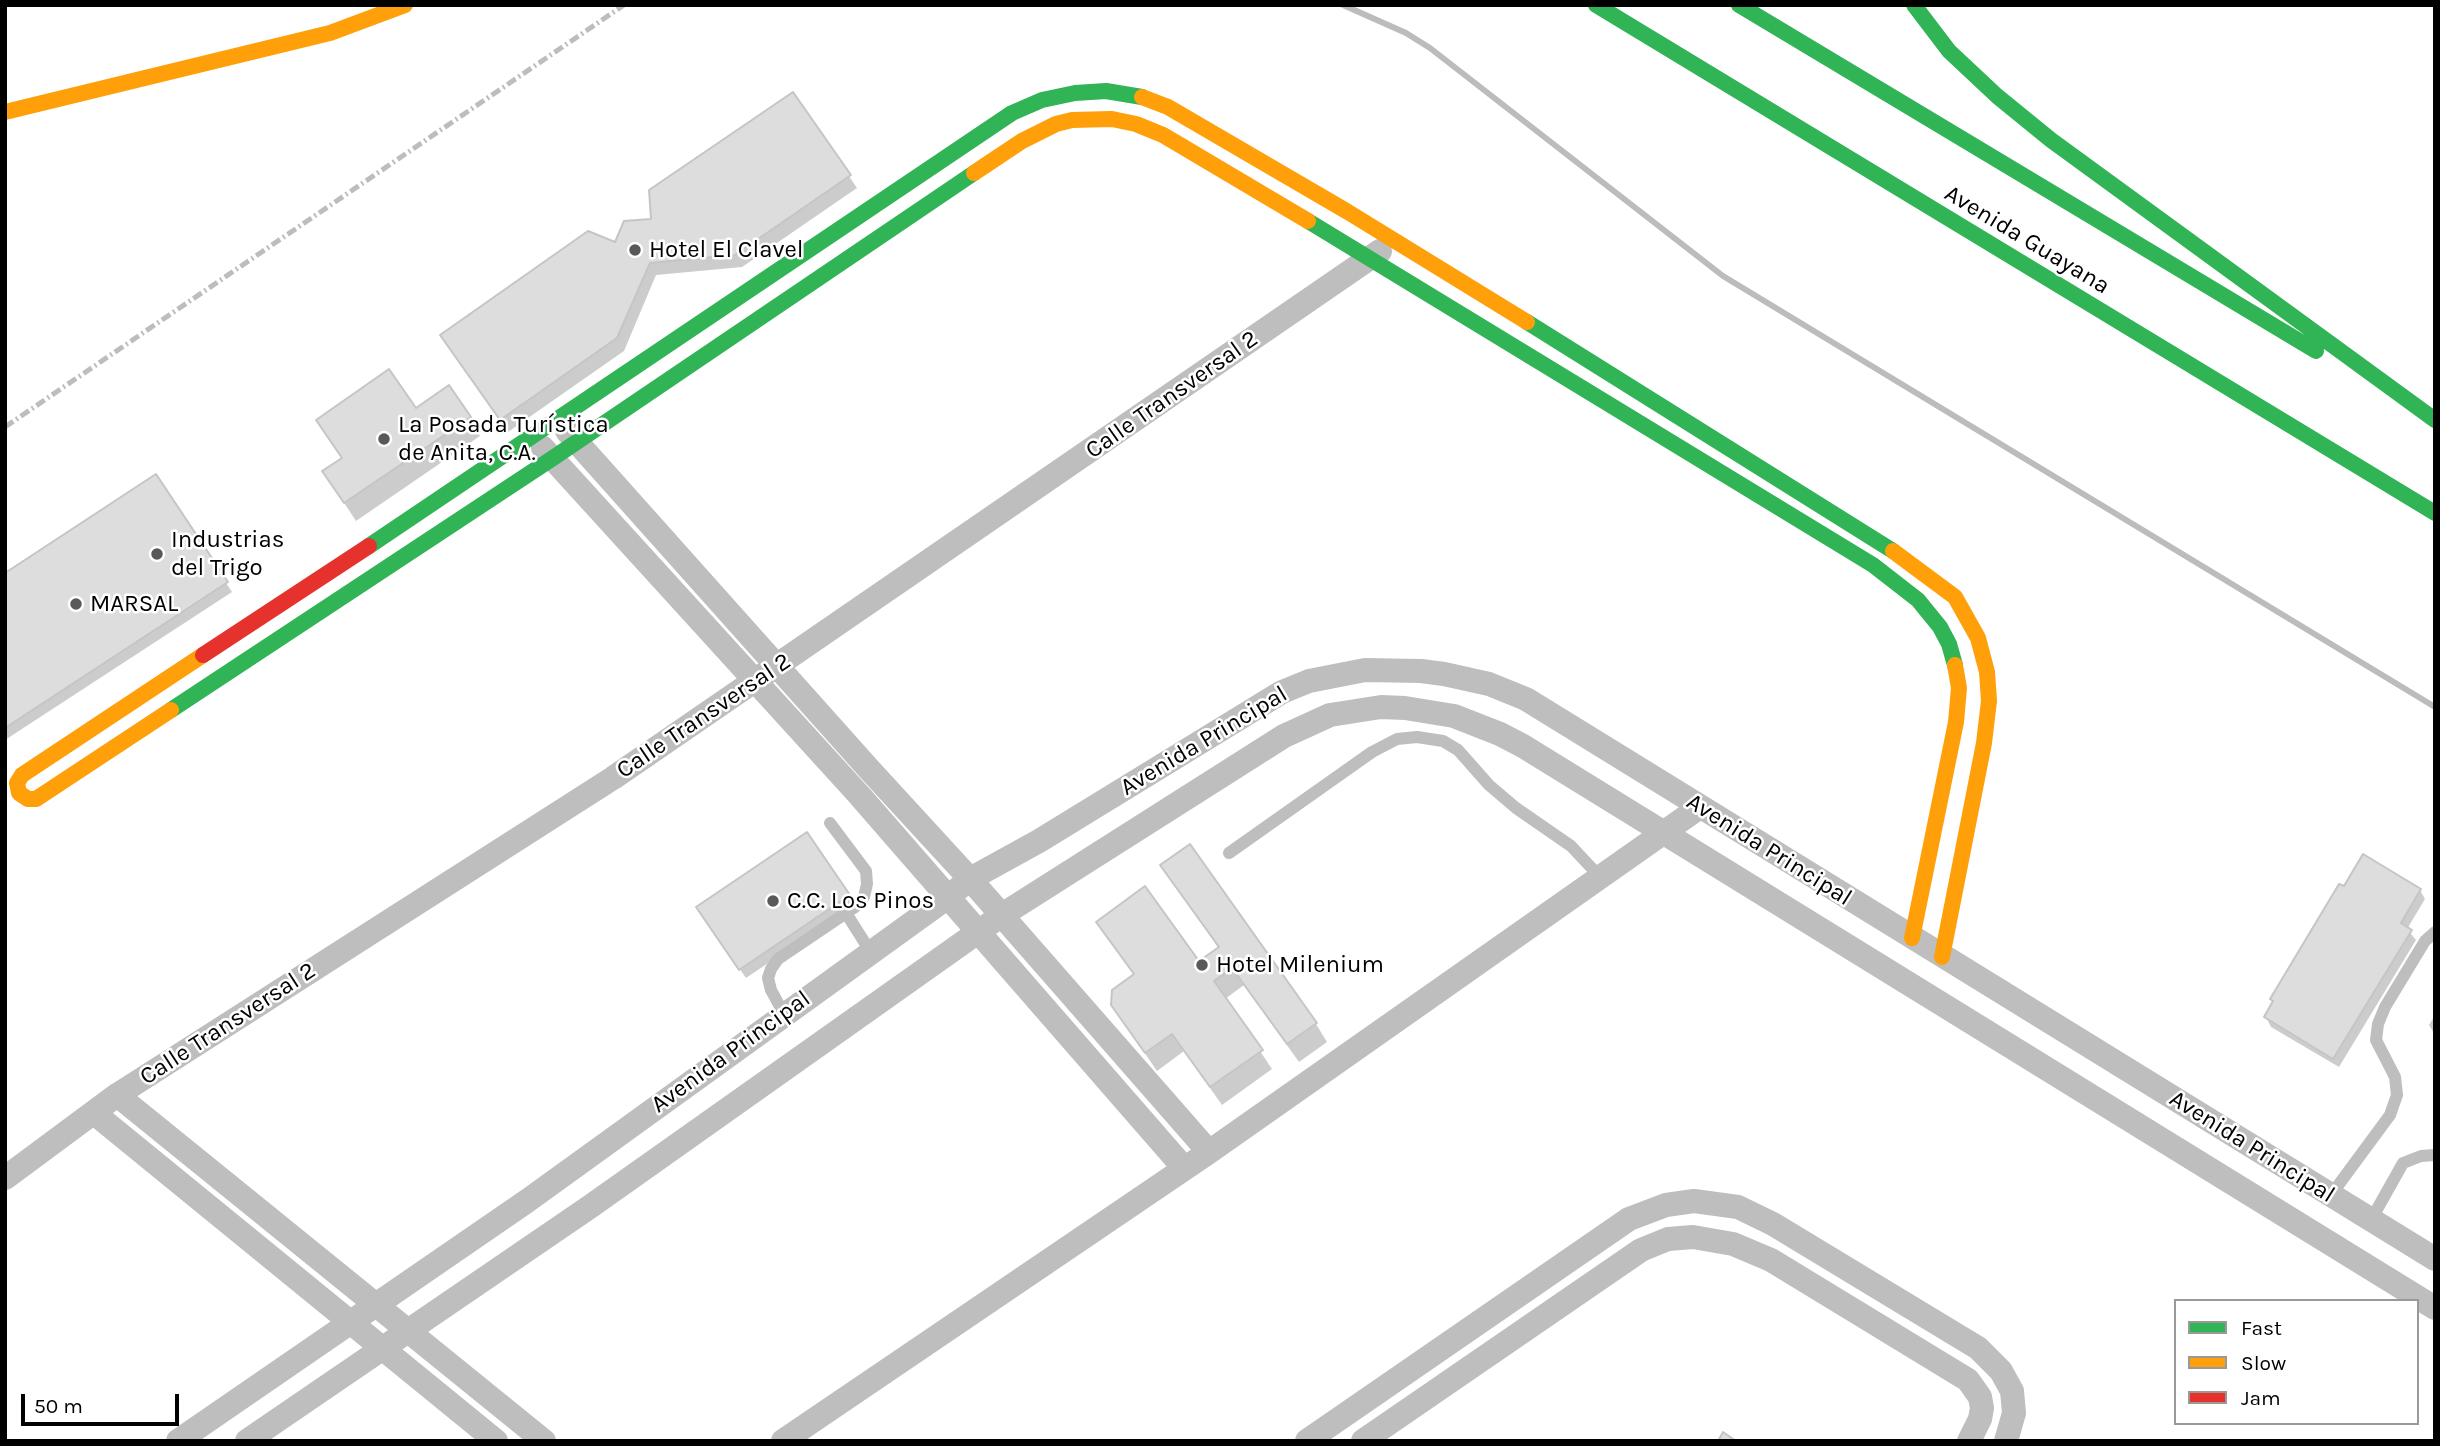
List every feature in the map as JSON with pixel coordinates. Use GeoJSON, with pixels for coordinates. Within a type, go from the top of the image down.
{"type":"FeatureCollection","features":[{"type":"Feature","properties":{"kind":"main road"},"geometry":{"type":"LineString","coordinates":[[5,112],[330,33],[405,5]]}},
{"type":"Feature","properties":{"kind":"main road","name":"Avenida Guayana"},"geometry":{"type":"LineString","coordinates":[[1596,5],[2435,513]]}},
{"type":"Feature","properties":{"kind":"main road"},"geometry":{"type":"LineString","coordinates":[[1739,5],[2435,421]]}},
{"type":"Feature","properties":{"kind":"main road"},"geometry":{"type":"LineString","coordinates":[[1914,5],[1949,51],[1997,96],[2051,140],[2435,421]]}},
{"type":"Feature","properties":{"kind":"main road"},"geometry":{"type":"LineString","coordinates":[[1912,938],[1959,704],[1958,673],[1940,627],[1909,590],[1873,565],[1370,259],[1147,127],[1099,118],[1056,124],[1022,141],[578,442],[36,799],[28,799],[19,793],[17,783],[22,775],[558,421],[1012,113],[1051,98],[1106,91],[1141,97],[1168,107],[1395,241],[1911,562],[1931,575],[1955,597],[1978,638],[1987,672],[1989,701],[1984,743],[1942,957]]}},
{"type":"Feature","properties":{"kind":"street"},"geometry":{"type":"LineString","coordinates":[[1051,98],[1056,124]]}},
{"type":"Feature","properties":{"kind":"street"},"geometry":{"type":"LineString","coordinates":[[901,186],[920,210]]}},
{"type":"Feature","properties":{"kind":"street","name":"Calle Transversal 2"},"geometry":{"type":"LineString","coordinates":[[5,1178],[117,1095],[613,778],[1395,241]]}},
{"type":"Feature","properties":{"kind":"street"},"geometry":{"type":"LineString","coordinates":[[699,324],[718,347]]}},
{"type":"Feature","properties":{"kind":"street"},"geometry":{"type":"LineString","coordinates":[[558,421],[970,879],[1209,1152]]}},
{"type":"Feature","properties":{"kind":"street"},"geometry":{"type":"LineString","coordinates":[[533,437],[948,897],[1184,1168]]}},
{"type":"Feature","properties":{"kind":"street","name":"Avenida Principal"},"geometry":{"type":"LineString","coordinates":[[177,1441],[527,1201],[970,879],[1039,841],[1282,692],[1309,681],[1365,670],[1444,674],[1507,691],[1544,710],[2435,1259]]}},
{"type":"Feature","properties":{"kind":"street","name":"Avenida Principal"},"geometry":{"type":"LineString","coordinates":[[247,1441],[591,1206],[1002,915],[1284,736],[1319,719],[1356,709],[1405,708],[1454,716],[1474,722],[1522,746],[2435,1308]]}},
{"type":"Feature","properties":{"kind":"street"},"geometry":{"type":"LineString","coordinates":[[783,1441],[1209,1152],[1664,835],[1700,807]]}},
{"type":"Feature","properties":{"kind":"street"},"geometry":{"type":"LineString","coordinates":[[117,1095],[544,1441]]}},
{"type":"Feature","properties":{"kind":"street"},"geometry":{"type":"LineString","coordinates":[[94,1114],[496,1441]]}},
{"type":"Feature","properties":{"kind":"street"},"geometry":{"type":"LineString","coordinates":[[1307,1441],[1629,1219],[1681,1201],[1738,1207],[1773,1224],[1978,1348],[2008,1381],[2013,1400],[2013,1424],[2006,1441]]}},
{"type":"Feature","properties":{"kind":"street"},"geometry":{"type":"LineString","coordinates":[[238,1233],[263,1212]]}},
{"type":"Feature","properties":{"kind":"street"},"geometry":{"type":"LineString","coordinates":[[1363,1441],[1654,1243],[1681,1237],[1718,1240],[1771,1260],[1954,1370],[1968,1380],[1980,1397],[1980,1419],[1969,1441]]}},
{"type":"Feature","properties":{"kind":"street"},"geometry":{"type":"LineString","coordinates":[[1525,1291],[1542,1318]]}},
{"type":"Feature","properties":{"kind":"street"},"geometry":{"type":"LineString","coordinates":[[1398,1377],[1418,1403]]}},
{"type":"Feature","properties":{"kind":"lane"},"geometry":{"type":"LineString","coordinates":[[1229,853],[1372,752],[1397,739],[1417,737],[1443,741],[1458,750],[1489,785],[1571,846],[1601,878]]}},
{"type":"Feature","properties":{"kind":"lane"},"geometry":{"type":"LineString","coordinates":[[784,1014],[771,990],[768,978],[771,969],[778,959],[846,913],[864,897],[866,871],[830,823]]}},
{"type":"Feature","properties":{"kind":"lane"},"geometry":{"type":"LineString","coordinates":[[846,913],[870,951]]}},
{"type":"Feature","properties":{"kind":"lane"},"geometry":{"type":"LineString","coordinates":[[2330,1195],[2390,1115],[2397,1095],[2395,1077],[2376,1040],[2378,1024],[2385,1007],[2425,941],[2435,932]]}},
{"type":"Feature","properties":{"kind":"lane"},"geometry":{"type":"LineString","coordinates":[[2371,1220],[2403,1163],[2421,1156],[2435,1155]]}},
{"type":"Feature","properties":{"kind":"building"},"geometry":{"type":"Polygon","coordinates":[[[793,92],[851,175],[735,255],[650,263],[617,338],[500,420],[440,335],[588,231],[615,242],[624,221],[651,219],[649,190],[793,92]]]}},
{"type":"Feature","properties":{"kind":"building","name":"La Posada Turística de Anita, C.A."},"geometry":{"type":"Polygon","coordinates":[[[389,369],[416,408],[449,385],[471,417],[344,503],[322,471],[342,458],[316,420],[389,369]]]}},
{"type":"Feature","properties":{"kind":"building"},"geometry":{"type":"Polygon","coordinates":[[[156,474],[228,582],[5,728],[5,573],[156,474]]]}},
{"type":"Feature","properties":{"kind":"building","name":"C.C. Los Pinos"},"geometry":{"type":"Polygon","coordinates":[[[807,832],[850,895],[739,970],[696,907],[807,832]]]}},
{"type":"Feature","properties":{"kind":"building","name":"Hotel Milenium"},"geometry":{"type":"Polygon","coordinates":[[[1190,844],[1317,1023],[1287,1044],[1232,968],[1214,981],[1263,1050],[1210,1087],[1172,1034],[1145,1053],[1111,1005],[1112,990],[1134,974],[1096,922],[1145,886],[1199,961],[1219,947],[1160,865],[1190,844]]]}},
{"type":"Feature","properties":{"kind":"building"},"geometry":{"type":"Polygon","coordinates":[[[2363,854],[2421,889],[2401,923],[2412,930],[2333,1059],[2264,1017],[2273,1001],[2270,999],[2339,884],[2344,886],[2363,854]]]}},
{"type":"Feature","properties":{"kind":"building"},"geometry":{"type":"Polygon","coordinates":[[[1723,1432],[1736,1441],[1718,1441],[1723,1432]]]}},
{"type":"Feature","properties":{"kind":"waterway"},"geometry":{"type":"LineString","coordinates":[[1343,5],[1406,33],[1430,48],[1723,276],[2435,707]]}},
{"type":"Feature","properties":{"kind":"railway"},"geometry":{"type":"LineString","coordinates":[[5,427],[624,5]]}},
{"type":"Feature","properties":{"kind":"traffic: fast"},"geometry":{"type":"LineString","coordinates":[[1596,5],[2435,513]]}},
{"type":"Feature","properties":{"kind":"traffic: fast"},"geometry":{"type":"LineString","coordinates":[[1739,5],[2316,351]]}},
{"type":"Feature","properties":{"kind":"traffic: fast"},"geometry":{"type":"LineString","coordinates":[[1914,5],[1949,51],[1997,96],[2051,140],[2435,420]]}},
{"type":"Feature","properties":{"kind":"traffic: fast"},"geometry":{"type":"LineString","coordinates":[[369,546],[1012,113],[1042,100],[1075,93],[1106,91],[1142,97]]}},
{"type":"Feature","properties":{"kind":"traffic: fast"},"geometry":{"type":"LineString","coordinates":[[171,710],[553,458],[974,173]]}},
{"type":"Feature","properties":{"kind":"traffic: fast"},"geometry":{"type":"LineString","coordinates":[[1308,221],[1873,565],[1918,600],[1940,627],[1949,644],[1955,665]]}},
{"type":"Feature","properties":{"kind":"traffic: fast"},"geometry":{"type":"LineString","coordinates":[[1527,322],[1893,551]]}},
{"type":"Feature","properties":{"kind":"traffic: slow"},"geometry":{"type":"LineString","coordinates":[[5,112],[330,33],[405,5]]}},
{"type":"Feature","properties":{"kind":"traffic: slow"},"geometry":{"type":"LineString","coordinates":[[1142,97],[1168,107],[1348,212],[1527,322]]}},
{"type":"Feature","properties":{"kind":"traffic: slow"},"geometry":{"type":"LineString","coordinates":[[974,173],[1022,141],[1056,124],[1072,120],[1112,119],[1136,124],[1163,135],[1308,221]]}},
{"type":"Feature","properties":{"kind":"traffic: slow"},"geometry":{"type":"LineString","coordinates":[[1893,551],[1955,597],[1978,638],[1987,672],[1989,701],[1984,743],[1942,957]]}},
{"type":"Feature","properties":{"kind":"traffic: slow"},"geometry":{"type":"LineString","coordinates":[[171,710],[36,799],[28,799],[19,793],[17,783],[22,775],[203,655]]}},
{"type":"Feature","properties":{"kind":"traffic: slow"},"geometry":{"type":"LineString","coordinates":[[1912,938],[1956,722],[1959,688],[1955,665]]}},
{"type":"Feature","properties":{"kind":"traffic: jam"},"geometry":{"type":"LineString","coordinates":[[203,655],[369,546]]}},
{"type":"Feature","properties":{"kind":"place","name":"Hotel El Clavel"},"geometry":{"type":"Point","coordinates":[635,250]}},
{"type":"Feature","properties":{"kind":"place","name":"La Posada Turística de Anita, C.A."},"geometry":{"type":"Point","coordinates":[384,439]}},
{"type":"Feature","properties":{"kind":"place","name":"Industrias del Trigo"},"geometry":{"type":"Point","coordinates":[157,554]}},
{"type":"Feature","properties":{"kind":"place","name":"MARSAL"},"geometry":{"type":"Point","coordinates":[76,604]}},
{"type":"Feature","properties":{"kind":"place","name":"C.C. Los Pinos"},"geometry":{"type":"Point","coordinates":[773,901]}},
{"type":"Feature","properties":{"kind":"place","name":"Hotel Milenium"},"geometry":{"type":"Point","coordinates":[1202,965]}}]}
